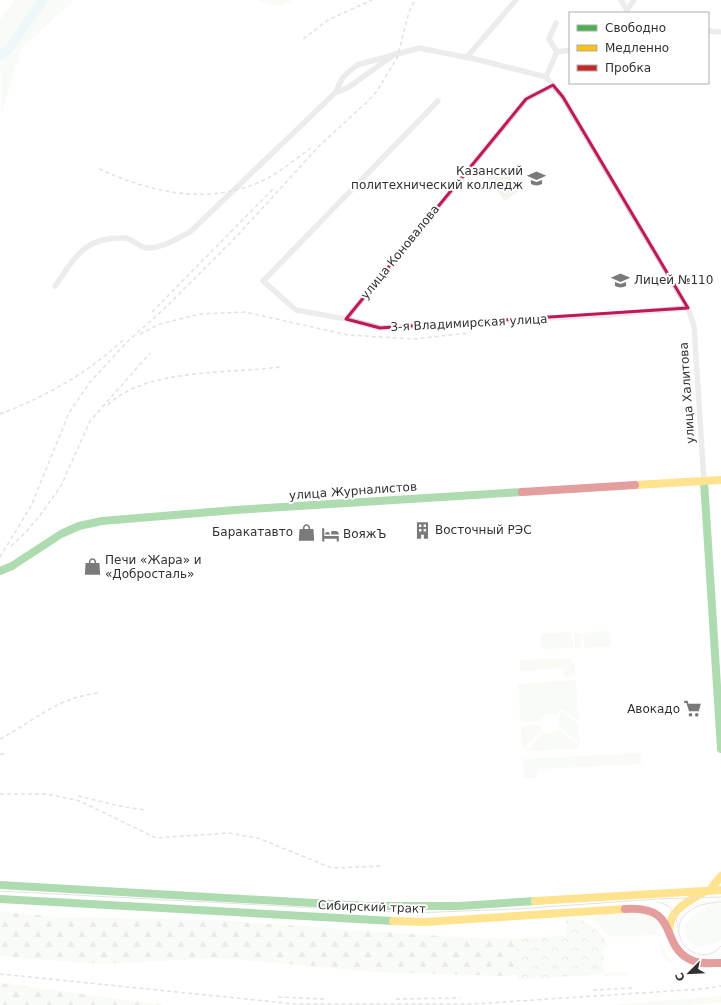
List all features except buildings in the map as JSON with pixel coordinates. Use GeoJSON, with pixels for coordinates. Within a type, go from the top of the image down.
{"type":"FeatureCollection","features":[{"type":"Feature","properties":{"kind":"main road","name":"улица Журналистов"},"geometry":{"type":"LineString","coordinates":[[0,571],[12,566],[61,534],[79,526],[102,521],[235,510],[721,480]]}},
{"type":"Feature","properties":{"kind":"main road","name":"улица Халитова"},"geometry":{"type":"LineString","coordinates":[[704,481],[721,749]]}},
{"type":"Feature","properties":{"kind":"main road"},"geometry":{"type":"LineString","coordinates":[[669,934],[670,921],[674,912],[686,902],[708,891],[721,876]]}},
{"type":"Feature","properties":{"kind":"main road","name":"Сибирский тракт"},"geometry":{"type":"LineString","coordinates":[[0,885],[374,906],[459,906],[721,890]]}},
{"type":"Feature","properties":{"kind":"main road","name":"Сибирский тракт"},"geometry":{"type":"LineString","coordinates":[[0,899],[360,920],[425,922],[637,908],[655,912],[661,917],[675,946],[686,958],[696,962],[720,963]]}},
{"type":"Feature","properties":{"kind":"street"},"geometry":{"type":"LineString","coordinates":[[467,57],[516,0]]}},
{"type":"Feature","properties":{"kind":"street"},"geometry":{"type":"LineString","coordinates":[[621,0],[627,11],[634,0]]}},
{"type":"Feature","properties":{"kind":"street"},"geometry":{"type":"LineString","coordinates":[[556,23],[549,39],[557,52]]}},
{"type":"Feature","properties":{"kind":"street"},"geometry":{"type":"LineString","coordinates":[[709,31],[721,32]]}},
{"type":"Feature","properties":{"kind":"street"},"geometry":{"type":"LineString","coordinates":[[55,286],[81,250],[96,241],[125,238],[146,248],[170,242],[190,232],[335,93],[343,77],[357,65],[419,48],[467,57],[546,77],[557,52]]}},
{"type":"Feature","properties":{"kind":"street"},"geometry":{"type":"LineString","coordinates":[[557,52],[569,50]]}},
{"type":"Feature","properties":{"kind":"street"},"geometry":{"type":"LineString","coordinates":[[335,93],[349,87],[395,54]]}},
{"type":"Feature","properties":{"kind":"street","name":"улица Халитова"},"geometry":{"type":"LineString","coordinates":[[546,77],[563,97],[688,308],[694,326],[704,481]]}},
{"type":"Feature","properties":{"kind":"street","name":"улица Коновалова"},"geometry":{"type":"LineString","coordinates":[[346,318],[526,99],[535,93],[545,91],[553,85]]}},
{"type":"Feature","properties":{"kind":"street","name":"3-я Владимирская улица"},"geometry":{"type":"LineString","coordinates":[[438,101],[263,281],[296,310],[346,318],[380,328],[605,315],[688,308]]}},
{"type":"Feature","properties":{"kind":"highlighted area"},"geometry":{"type":"Polygon","coordinates":[[[553,85],[563,97],[688,308],[380,328],[346,319],[526,99],[553,85]]]}},
{"type":"Feature","properties":{"kind":"green space"},"geometry":{"type":"Polygon","coordinates":[[[15,0],[74,0],[21,49],[1,116],[0,20],[15,0]]]}},
{"type":"Feature","properties":{"kind":"green space"},"geometry":{"type":"Polygon","coordinates":[[[257,0],[293,0],[279,7],[257,0]]]}},
{"type":"Feature","properties":{"kind":"green space"},"geometry":{"type":"Polygon","coordinates":[[[501,165],[520,190],[505,201],[486,176],[501,165]]]}},
{"type":"Feature","properties":{"kind":"green space"},"geometry":{"type":"Polygon","coordinates":[[[609,631],[611,646],[584,648],[583,633],[609,631]]]}},
{"type":"Feature","properties":{"kind":"green space"},"geometry":{"type":"Polygon","coordinates":[[[572,632],[573,648],[542,649],[541,634],[572,632]]]}},
{"type":"Feature","properties":{"kind":"green space"},"geometry":{"type":"Polygon","coordinates":[[[574,633],[581,633],[582,648],[575,648],[574,633]]]}},
{"type":"Feature","properties":{"kind":"green space"},"geometry":{"type":"Polygon","coordinates":[[[569,658],[575,664],[575,676],[565,677],[564,668],[520,671],[520,660],[569,658]]]}},
{"type":"Feature","properties":{"kind":"green space"},"geometry":{"type":"Polygon","coordinates":[[[576,680],[578,721],[562,709],[556,715],[546,713],[539,721],[521,722],[518,684],[576,680]]]}},
{"type":"Feature","properties":{"kind":"green space"},"geometry":{"type":"Polygon","coordinates":[[[562,712],[578,724],[580,744],[559,727],[558,717],[562,712]]]}},
{"type":"Feature","properties":{"kind":"green space"},"geometry":{"type":"Polygon","coordinates":[[[539,725],[542,731],[522,750],[521,726],[539,725]]]}},
{"type":"Feature","properties":{"kind":"green space"},"geometry":{"type":"Polygon","coordinates":[[[558,729],[579,746],[575,749],[525,751],[543,732],[551,734],[558,729]]]}},
{"type":"Feature","properties":{"kind":"green space"},"geometry":{"type":"Polygon","coordinates":[[[641,753],[641,764],[538,769],[536,778],[524,778],[523,759],[641,753]]]}},
{"type":"Feature","properties":{"kind":"green space"},"geometry":{"type":"Polygon","coordinates":[[[721,899],[721,901],[702,904],[690,909],[685,913],[679,924],[678,918],[687,905],[721,899]]]}},
{"type":"Feature","properties":{"kind":"green space"},"geometry":{"type":"Polygon","coordinates":[[[712,904],[721,904],[721,940],[708,946],[696,946],[688,940],[685,934],[684,926],[694,915],[712,904]]]}},
{"type":"Feature","properties":{"kind":"green space"},"geometry":{"type":"Polygon","coordinates":[[[0,911],[55,917],[215,920],[469,938],[518,939],[519,973],[506,976],[377,972],[219,958],[101,964],[0,956],[0,911]]]}},
{"type":"Feature","properties":{"kind":"green space"},"geometry":{"type":"Polygon","coordinates":[[[646,912],[657,920],[661,935],[609,936],[592,917],[601,914],[646,912]]]}},
{"type":"Feature","properties":{"kind":"green space"},"geometry":{"type":"Polygon","coordinates":[[[566,918],[586,922],[602,936],[608,947],[603,948],[604,974],[518,980],[515,939],[565,936],[566,918]]]}},
{"type":"Feature","properties":{"kind":"green space"},"geometry":{"type":"Polygon","coordinates":[[[660,939],[666,955],[676,963],[665,960],[661,953],[660,939]]]}},
{"type":"Feature","properties":{"kind":"green space"},"geometry":{"type":"Polygon","coordinates":[[[626,972],[628,975],[605,976],[605,973],[626,972]]]}},
{"type":"Feature","properties":{"kind":"green space"},"geometry":{"type":"Polygon","coordinates":[[[0,983],[163,1005],[0,1005],[0,983]]]}},
{"type":"Feature","properties":{"kind":"green space"},"geometry":{"type":"Polygon","coordinates":[[[721,996],[721,1003],[682,1005],[612,1005],[721,996]]]}},
{"type":"Feature","properties":{"kind":"waterway"},"geometry":{"type":"LineString","coordinates":[[0,56],[9,49],[43,0]]}},
{"type":"Feature","properties":{"kind":"tram line"},"geometry":{"type":"LineString","coordinates":[[0,891],[412,913],[517,909],[657,899],[721,897]]}},
{"type":"Feature","properties":{"kind":"tram line"},"geometry":{"type":"LineString","coordinates":[[657,902],[670,907],[676,918],[678,928]]}},
{"type":"Feature","properties":{"kind":"tram line"},"geometry":{"type":"LineString","coordinates":[[721,902],[705,904],[694,908],[682,918],[679,928],[680,938],[685,946],[693,952],[702,955],[712,953],[721,946]]}},
{"type":"Feature","properties":{"kind":"railway"},"geometry":{"type":"LineString","coordinates":[[303,39],[328,20],[372,0]]}},
{"type":"Feature","properties":{"kind":"railway"},"geometry":{"type":"LineString","coordinates":[[0,557],[31,506],[69,413],[90,382],[127,342],[165,308],[237,236],[319,146],[377,91],[397,58],[409,12],[415,0]]}},
{"type":"Feature","properties":{"kind":"railway"},"geometry":{"type":"LineString","coordinates":[[99,169],[137,184],[156,189],[176,193],[215,194],[235,190],[262,181],[284,168],[311,148]]}},
{"type":"Feature","properties":{"kind":"railway"},"geometry":{"type":"LineString","coordinates":[[152,312],[274,188]]}},
{"type":"Feature","properties":{"kind":"railway"},"geometry":{"type":"LineString","coordinates":[[140,334],[160,324],[200,314],[245,312],[348,335],[415,339],[469,333]]}},
{"type":"Feature","properties":{"kind":"railway"},"geometry":{"type":"LineString","coordinates":[[0,414],[33,400],[65,383],[110,352],[123,340]]}},
{"type":"Feature","properties":{"kind":"railway"},"geometry":{"type":"LineString","coordinates":[[11,546],[38,518],[61,486],[90,421],[150,353]]}},
{"type":"Feature","properties":{"kind":"railway"},"geometry":{"type":"LineString","coordinates":[[108,405],[124,393],[143,384],[165,379],[213,372],[280,367]]}},
{"type":"Feature","properties":{"kind":"railway"},"geometry":{"type":"LineString","coordinates":[[0,739],[59,704],[85,695],[100,693]]}},
{"type":"Feature","properties":{"kind":"railway"},"geometry":{"type":"LineString","coordinates":[[0,754],[7,754]]}},
{"type":"Feature","properties":{"kind":"railway"},"geometry":{"type":"LineString","coordinates":[[0,794],[47,794],[80,801],[156,838],[228,833],[258,838],[332,868],[383,866]]}},
{"type":"Feature","properties":{"kind":"railway"},"geometry":{"type":"LineString","coordinates":[[78,796],[124,807],[146,810]]}},
{"type":"Feature","properties":{"kind":"railway"},"geometry":{"type":"LineString","coordinates":[[0,974],[295,1004],[472,1004],[702,989],[721,986]]}},
{"type":"Feature","properties":{"kind":"railway"},"geometry":{"type":"LineString","coordinates":[[593,990],[633,988]]}},
{"type":"Feature","properties":{"kind":"railway"},"geometry":{"type":"LineString","coordinates":[[278,997],[324,999]]}},
{"type":"Feature","properties":{"kind":"railway"},"geometry":{"type":"LineString","coordinates":[[396,999],[460,998]]}},
{"type":"Feature","properties":{"kind":"traffic: fast"},"geometry":{"type":"LineString","coordinates":[[704,481],[721,749]]}},
{"type":"Feature","properties":{"kind":"traffic: fast"},"geometry":{"type":"LineString","coordinates":[[0,571],[12,566],[61,534],[79,526],[102,521],[235,510],[522,492]]}},
{"type":"Feature","properties":{"kind":"traffic: fast"},"geometry":{"type":"LineString","coordinates":[[0,885],[367,906],[459,906],[535,901]]}},
{"type":"Feature","properties":{"kind":"traffic: fast"},"geometry":{"type":"LineString","coordinates":[[0,899],[393,921]]}},
{"type":"Feature","properties":{"kind":"traffic: slow"},"geometry":{"type":"LineString","coordinates":[[635,485],[721,480]]}},
{"type":"Feature","properties":{"kind":"traffic: slow"},"geometry":{"type":"LineString","coordinates":[[709,891],[721,876]]}},
{"type":"Feature","properties":{"kind":"traffic: slow"},"geometry":{"type":"LineString","coordinates":[[535,901],[721,890]]}},
{"type":"Feature","properties":{"kind":"traffic: slow"},"geometry":{"type":"LineString","coordinates":[[669,931],[672,917],[680,907],[704,892]]}},
{"type":"Feature","properties":{"kind":"traffic: slow"},"geometry":{"type":"LineString","coordinates":[[393,921],[425,922],[625,909]]}},
{"type":"Feature","properties":{"kind":"traffic: jam"},"geometry":{"type":"LineString","coordinates":[[522,492],[635,485]]}},
{"type":"Feature","properties":{"kind":"traffic: jam"},"geometry":{"type":"LineString","coordinates":[[625,909],[643,910],[655,914],[663,921],[676,948],[684,956],[699,963],[721,963]]}},
{"type":"Feature","properties":{"kind":"place","name":"Казанский политехнический колледж"},"geometry":{"type":"Point","coordinates":[536,178]}},
{"type":"Feature","properties":{"kind":"place","name":"Лицей №110"},"geometry":{"type":"Point","coordinates":[621,280]}},
{"type":"Feature","properties":{"kind":"place","name":"Восточный РЭС"},"geometry":{"type":"Point","coordinates":[422,530]}},
{"type":"Feature","properties":{"kind":"place","name":"Баракатавто"},"geometry":{"type":"Point","coordinates":[306,532]}},
{"type":"Feature","properties":{"kind":"place","name":"ВояжЪ"},"geometry":{"type":"Point","coordinates":[330,534]}},
{"type":"Feature","properties":{"kind":"place","name":"Печи «Жара» и «Добросталь»"},"geometry":{"type":"Point","coordinates":[92,567]}},
{"type":"Feature","properties":{"kind":"place","name":"Авокадо"},"geometry":{"type":"Point","coordinates":[693,709]}}]}
